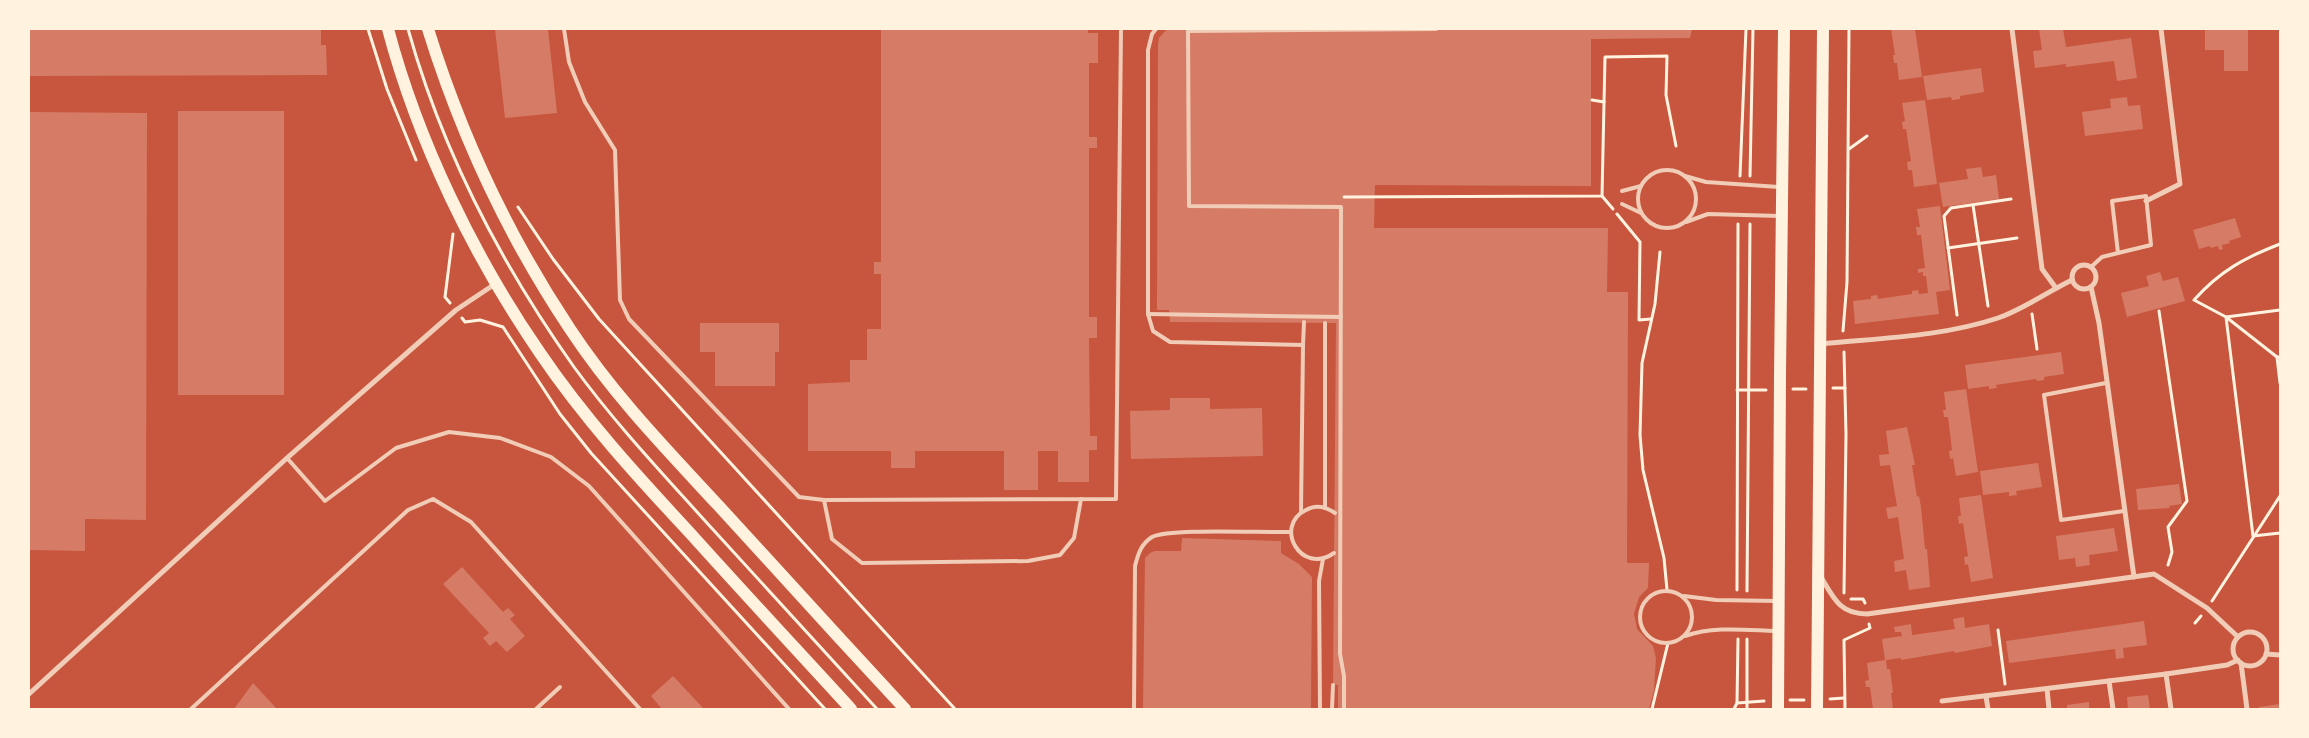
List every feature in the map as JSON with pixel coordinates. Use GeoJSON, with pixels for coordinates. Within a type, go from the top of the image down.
{"type":"FeatureCollection","features":[{"type":"Feature","properties":{"kind":"main road"},"geometry":{"type":"LineString","coordinates":[[388,29],[410,98],[444,181],[495,284],[540,354],[623,460],[851,709]]}},
{"type":"Feature","properties":{"kind":"main road"},"geometry":{"type":"LineString","coordinates":[[428,29],[450,95],[500,210],[530,265],[566,322],[606,378],[662,444],[905,709]]}},
{"type":"Feature","properties":{"kind":"main road"},"geometry":{"type":"LineString","coordinates":[[1778,709],[1782,29]]}},
{"type":"Feature","properties":{"kind":"main road"},"geometry":{"type":"LineString","coordinates":[[1817,709],[1823,29]]}},
{"type":"Feature","properties":{"kind":"street"},"geometry":{"type":"LineString","coordinates":[[2012,29],[2042,269],[2056,288]]}},
{"type":"Feature","properties":{"kind":"street"},"geometry":{"type":"LineString","coordinates":[[2146,201],[2180,184],[2161,29]]}},
{"type":"Feature","properties":{"kind":"street"},"geometry":{"type":"LineString","coordinates":[[1820,344],[1944,331],[1997,318],[2072,280],[2075,269],[2085,265],[2091,267],[2096,277],[2091,287],[2099,323],[2134,577]]}},
{"type":"Feature","properties":{"kind":"street"},"geometry":{"type":"LineString","coordinates":[[2072,280],[2080,289],[2091,287]]}},
{"type":"Feature","properties":{"kind":"street"},"geometry":{"type":"LineString","coordinates":[[29,694],[287,458],[456,310],[495,284]]}},
{"type":"Feature","properties":{"kind":"street"},"geometry":{"type":"LineString","coordinates":[[1819,573],[1837,603],[1856,614],[2154,574],[2207,608],[2238,637]]}},
{"type":"Feature","properties":{"kind":"street"},"geometry":{"type":"LineString","coordinates":[[2247,709],[2239,661],[2233,648],[2238,637],[2248,632],[2259,634],[2266,643],[2266,654]]}},
{"type":"Feature","properties":{"kind":"street"},"geometry":{"type":"LineString","coordinates":[[1942,701],[2166,674],[2227,665],[2239,661],[2255,664],[2266,654],[2280,655]]}},
{"type":"Feature","properties":{"kind":"street"},"geometry":{"type":"LineString","coordinates":[[2166,674],[2170,709]]}},
{"type":"Feature","properties":{"kind":"street"},"geometry":{"type":"LineString","coordinates":[[2109,681],[2112,709]]}},
{"type":"Feature","properties":{"kind":"street"},"geometry":{"type":"LineString","coordinates":[[2047,689],[2049,709]]}},
{"type":"Feature","properties":{"kind":"street"},"geometry":{"type":"LineString","coordinates":[[1986,696],[1988,709]]}},
{"type":"Feature","properties":{"kind":"lane"},"geometry":{"type":"LineString","coordinates":[[564,29],[569,62],[585,102],[615,150],[620,300],[629,319],[800,497],[824,500],[1116,499],[1121,29]]}},
{"type":"Feature","properties":{"kind":"lane"},"geometry":{"type":"LineString","coordinates":[[1156,29],[1152,34],[1148,50],[1148,314],[1153,331],[1170,342],[1303,345]]}},
{"type":"Feature","properties":{"kind":"lane"},"geometry":{"type":"LineString","coordinates":[[1344,709],[1344,676],[1340,654],[1341,207],[1190,206],[1188,31],[1436,29]]}},
{"type":"Feature","properties":{"kind":"lane"},"geometry":{"type":"LineString","coordinates":[[1641,213],[1638,195],[1641,186],[1652,175],[1659,172],[1667,171],[1706,182],[1782,187]]}},
{"type":"Feature","properties":{"kind":"lane"},"geometry":{"type":"LineString","coordinates":[[1682,175],[1693,189],[1695,198],[1694,208],[1684,223]]}},
{"type":"Feature","properties":{"kind":"lane"},"geometry":{"type":"LineString","coordinates":[[1622,191],[1641,186]]}},
{"type":"Feature","properties":{"kind":"lane"},"geometry":{"type":"LineString","coordinates":[[2091,267],[2102,257],[2151,245],[2146,196],[2112,201],[2118,253]]}},
{"type":"Feature","properties":{"kind":"lane"},"geometry":{"type":"LineString","coordinates":[[1622,204],[1641,213],[1652,224],[1660,228],[1668,228],[1708,214],[1738,213],[1781,216]]}},
{"type":"Feature","properties":{"kind":"lane"},"geometry":{"type":"LineString","coordinates":[[1148,314],[1169,316],[1341,317]]}},
{"type":"Feature","properties":{"kind":"lane"},"geometry":{"type":"LineString","coordinates":[[1301,512],[1304,322]]}},
{"type":"Feature","properties":{"kind":"lane"},"geometry":{"type":"LineString","coordinates":[[1325,508],[1326,323]]}},
{"type":"Feature","properties":{"kind":"lane"},"geometry":{"type":"LineString","coordinates":[[2106,383],[2044,395],[2061,520],[2124,511]]}},
{"type":"Feature","properties":{"kind":"lane"},"geometry":{"type":"LineString","coordinates":[[287,458],[325,501],[396,448],[449,432],[500,438],[551,457],[589,486],[789,709]]}},
{"type":"Feature","properties":{"kind":"lane"},"geometry":{"type":"LineString","coordinates":[[191,709],[408,510],[433,498],[471,522],[640,709]]}},
{"type":"Feature","properties":{"kind":"lane"},"geometry":{"type":"LineString","coordinates":[[824,500],[832,539],[862,563],[1028,561],[1060,555],[1074,538],[1081,499]]}},
{"type":"Feature","properties":{"kind":"lane"},"geometry":{"type":"LineString","coordinates":[[1334,553],[1323,559],[1308,558],[1300,554],[1295,548],[1291,532],[1296,517],[1301,512],[1317,506],[1335,513]]}},
{"type":"Feature","properties":{"kind":"lane"},"geometry":{"type":"LineString","coordinates":[[1134,709],[1135,566],[1138,552],[1146,542],[1153,537],[1173,533],[1291,532]]}},
{"type":"Feature","properties":{"kind":"lane"},"geometry":{"type":"LineString","coordinates":[[1320,709],[1320,580],[1323,559]]}},
{"type":"Feature","properties":{"kind":"lane"},"geometry":{"type":"LineString","coordinates":[[1636,605],[1645,601],[1654,593],[1667,590],[1683,596],[1703,599],[1779,601]]}},
{"type":"Feature","properties":{"kind":"lane"},"geometry":{"type":"LineString","coordinates":[[1683,596],[1691,607],[1692,620],[1688,632],[1683,637]]}},
{"type":"Feature","properties":{"kind":"lane"},"geometry":{"type":"LineString","coordinates":[[1641,624],[1640,612],[1645,601]]}},
{"type":"Feature","properties":{"kind":"lane"},"geometry":{"type":"LineString","coordinates":[[1635,620],[1641,624],[1651,638],[1659,642],[1668,643],[1698,632],[1738,630],[1779,631]]}},
{"type":"Feature","properties":{"kind":"lane"},"geometry":{"type":"LineString","coordinates":[[1332,709],[1333,685]]}},
{"type":"Feature","properties":{"kind":"lane"},"geometry":{"type":"LineString","coordinates":[[536,709],[560,687]]}},
{"type":"Feature","properties":{"kind":"path"},"geometry":{"type":"LineString","coordinates":[[1740,185],[1746,29]]}},
{"type":"Feature","properties":{"kind":"path"},"geometry":{"type":"LineString","coordinates":[[1750,186],[1753,29]]}},
{"type":"Feature","properties":{"kind":"path"},"geometry":{"type":"LineString","coordinates":[[1844,709],[1844,640],[1870,628],[1863,600],[1851,599],[1844,593],[1846,434],[1844,342],[1847,282],[1849,29]]}},
{"type":"Feature","properties":{"kind":"path"},"geometry":{"type":"LineString","coordinates":[[1651,319],[1638,320],[1640,242],[1602,196],[1605,57],[1667,56],[1666,95],[1676,146]]}},
{"type":"Feature","properties":{"kind":"path"},"geometry":{"type":"LineString","coordinates":[[1592,100],[1604,102]]}},
{"type":"Feature","properties":{"kind":"path"},"geometry":{"type":"LineString","coordinates":[[1848,149],[1867,136]]}},
{"type":"Feature","properties":{"kind":"path"},"geometry":{"type":"LineString","coordinates":[[1336,198],[1602,196]]}},
{"type":"Feature","properties":{"kind":"path"},"geometry":{"type":"LineString","coordinates":[[1957,315],[1944,216],[1951,208],[2011,199]]}},
{"type":"Feature","properties":{"kind":"path"},"geometry":{"type":"LineString","coordinates":[[453,233],[515,202],[553,259],[599,319],[955,709]]}},
{"type":"Feature","properties":{"kind":"path"},"geometry":{"type":"LineString","coordinates":[[1973,205],[1988,306]]}},
{"type":"Feature","properties":{"kind":"path"},"geometry":{"type":"LineString","coordinates":[[1738,213],[1738,600]]}},
{"type":"Feature","properties":{"kind":"path"},"geometry":{"type":"LineString","coordinates":[[1747,600],[1750,214]]}},
{"type":"Feature","properties":{"kind":"path"},"geometry":{"type":"LineString","coordinates":[[1948,248],[2017,238]]}},
{"type":"Feature","properties":{"kind":"path"},"geometry":{"type":"LineString","coordinates":[[2280,244],[2249,256],[2225,271],[2194,300],[2226,318],[2279,357],[2280,383]]}},
{"type":"Feature","properties":{"kind":"path"},"geometry":{"type":"LineString","coordinates":[[1660,252],[1651,319],[1642,363],[1640,435],[1643,470],[1664,558],[1667,590]]}},
{"type":"Feature","properties":{"kind":"path"},"geometry":{"type":"LineString","coordinates":[[2026,304],[2032,312],[2037,349]]}},
{"type":"Feature","properties":{"kind":"path"},"geometry":{"type":"LineString","coordinates":[[2226,318],[2280,310]]}},
{"type":"Feature","properties":{"kind":"path"},"geometry":{"type":"LineString","coordinates":[[2158,311],[2187,501],[2168,527],[2172,552],[2168,565]]}},
{"type":"Feature","properties":{"kind":"path"},"geometry":{"type":"LineString","coordinates":[[2226,318],[2253,536]]}},
{"type":"Feature","properties":{"kind":"path"},"geometry":{"type":"LineString","coordinates":[[2195,624],[2280,496]]}},
{"type":"Feature","properties":{"kind":"path"},"geometry":{"type":"LineString","coordinates":[[2253,536],[2280,533]]}},
{"type":"Feature","properties":{"kind":"path"},"geometry":{"type":"LineString","coordinates":[[1734,709],[1737,703],[1738,630]]}},
{"type":"Feature","properties":{"kind":"path"},"geometry":{"type":"LineString","coordinates":[[1747,630],[1747,709]]}},
{"type":"Feature","properties":{"kind":"path"},"geometry":{"type":"LineString","coordinates":[[1998,630],[2006,693]]}},
{"type":"Feature","properties":{"kind":"path"},"geometry":{"type":"LineString","coordinates":[[1652,709],[1668,643]]}},
{"type":"Feature","properties":{"kind":"building"},"geometry":{"type":"Polygon","coordinates":[[[29,29],[321,29],[321,45],[326,45],[327,75],[29,76],[29,29]]]}},
{"type":"Feature","properties":{"kind":"building"},"geometry":{"type":"Polygon","coordinates":[[[495,29],[548,29],[557,113],[505,118],[495,29]]]}},
{"type":"Feature","properties":{"kind":"building"},"geometry":{"type":"Polygon","coordinates":[[[881,29],[1088,29],[1088,33],[1098,33],[1098,63],[1089,63],[1089,137],[1097,137],[1097,148],[1089,148],[1089,317],[1097,317],[1097,338],[1089,338],[1090,436],[1097,436],[1097,450],[1089,450],[1089,482],[1058,482],[1058,451],[1038,451],[1038,490],[1004,490],[1004,451],[915,451],[915,468],[891,468],[891,451],[808,451],[808,384],[850,382],[850,360],[867,360],[867,329],[881,329],[881,274],[874,274],[874,262],[881,262],[881,29]]]}},
{"type":"Feature","properties":{"kind":"building"},"geometry":{"type":"Polygon","coordinates":[[[1167,29],[1692,29],[1690,38],[1591,39],[1591,186],[1375,185],[1374,228],[1608,228],[1607,292],[1628,292],[1627,563],[1649,563],[1648,588],[1639,597],[1634,614],[1637,629],[1653,646],[1656,658],[1654,690],[1649,709],[1338,709],[1338,685],[1333,685],[1336,323],[1170,322],[1169,310],[1157,310],[1158,44],[1159,38],[1167,29]]]}},
{"type":"Feature","properties":{"kind":"building"},"geometry":{"type":"Polygon","coordinates":[[[1891,29],[1915,29],[1922,77],[1899,80],[1897,63],[1894,63],[1893,55],[1895,55],[1891,29]]]}},
{"type":"Feature","properties":{"kind":"building"},"geometry":{"type":"Polygon","coordinates":[[[2039,29],[2063,29],[2066,47],[2131,38],[2137,78],[2117,81],[2114,61],[2066,67],[2066,64],[2035,68],[2033,51],[2042,50],[2039,29]]]}},
{"type":"Feature","properties":{"kind":"building"},"geometry":{"type":"Polygon","coordinates":[[[2205,29],[2248,29],[2248,71],[2224,71],[2224,50],[2205,50],[2205,29]]]}},
{"type":"Feature","properties":{"kind":"building"},"geometry":{"type":"Polygon","coordinates":[[[1981,68],[1984,92],[1960,96],[1960,99],[1952,100],[1951,97],[1927,100],[1923,76],[1981,68]]]}},
{"type":"Feature","properties":{"kind":"building"},"geometry":{"type":"Polygon","coordinates":[[[2127,97],[2128,106],[2140,105],[2143,129],[2085,136],[2082,112],[2111,108],[2110,99],[2127,97]]]}},
{"type":"Feature","properties":{"kind":"building"},"geometry":{"type":"Polygon","coordinates":[[[1925,100],[1937,184],[1914,187],[1912,170],[1908,170],[1907,162],[1911,161],[1906,129],[1903,129],[1902,122],[1905,121],[1902,103],[1925,100]]]}},
{"type":"Feature","properties":{"kind":"building"},"geometry":{"type":"Polygon","coordinates":[[[178,111],[284,111],[284,395],[178,395],[178,111]]]}},
{"type":"Feature","properties":{"kind":"building"},"geometry":{"type":"Polygon","coordinates":[[[29,112],[147,113],[146,520],[85,519],[85,551],[29,550],[29,112]]]}},
{"type":"Feature","properties":{"kind":"building"},"geometry":{"type":"Polygon","coordinates":[[[1981,167],[1983,177],[1996,175],[1999,199],[1943,207],[1939,183],[1968,179],[1966,169],[1981,167]]]}},
{"type":"Feature","properties":{"kind":"building"},"geometry":{"type":"Polygon","coordinates":[[[1940,206],[1950,290],[1936,292],[1939,314],[1855,324],[1853,301],[1871,299],[1871,296],[1877,295],[1878,299],[1912,294],[1912,291],[1918,290],[1919,294],[1928,293],[1926,276],[1923,276],[1923,272],[1918,273],[1918,269],[1925,268],[1921,235],[1917,235],[1916,227],[1920,227],[1917,209],[1940,206]]]}},
{"type":"Feature","properties":{"kind":"building"},"geometry":{"type":"Polygon","coordinates":[[[2235,218],[2241,237],[2222,245],[2223,249],[2219,250],[2218,246],[2211,248],[2210,246],[2199,249],[2193,230],[2235,218]]]}},
{"type":"Feature","properties":{"kind":"building"},"geometry":{"type":"Polygon","coordinates":[[[2160,272],[2163,281],[2178,277],[2185,301],[2127,317],[2121,293],[2149,286],[2146,276],[2160,272]]]}},
{"type":"Feature","properties":{"kind":"building"},"geometry":{"type":"Polygon","coordinates":[[[700,323],[779,323],[779,352],[775,352],[775,386],[715,386],[715,352],[700,352],[700,323]]]}},
{"type":"Feature","properties":{"kind":"building"},"geometry":{"type":"Polygon","coordinates":[[[2061,352],[2064,374],[2044,377],[2044,380],[2037,381],[2036,379],[1996,385],[1997,388],[1989,389],[1989,386],[1968,389],[1965,365],[2061,352]]]}},
{"type":"Feature","properties":{"kind":"building"},"geometry":{"type":"Polygon","coordinates":[[[1966,389],[1978,472],[1956,476],[1953,458],[1950,459],[1949,451],[1952,450],[1948,417],[1944,417],[1943,410],[1946,410],[1944,392],[1966,389]]]}},
{"type":"Feature","properties":{"kind":"building"},"geometry":{"type":"Polygon","coordinates":[[[1170,398],[1210,398],[1210,409],[1262,408],[1263,456],[1131,459],[1130,411],[1170,410],[1170,398]]]}},
{"type":"Feature","properties":{"kind":"building"},"geometry":{"type":"Polygon","coordinates":[[[1907,427],[1915,465],[1912,465],[1917,497],[1919,496],[1921,507],[1930,587],[1909,590],[1906,570],[1895,572],[1894,561],[1904,559],[1898,517],[1888,519],[1886,508],[1897,506],[1890,465],[1880,466],[1879,455],[1889,454],[1886,431],[1907,427]]]}},
{"type":"Feature","properties":{"kind":"building"},"geometry":{"type":"Polygon","coordinates":[[[2038,463],[2042,487],[2016,491],[2017,495],[2009,496],[2009,492],[1983,495],[1980,471],[2038,463]]]}},
{"type":"Feature","properties":{"kind":"building"},"geometry":{"type":"Polygon","coordinates":[[[2179,484],[2182,504],[2169,506],[2170,508],[2138,510],[2136,489],[2179,484]]]}},
{"type":"Feature","properties":{"kind":"building"},"geometry":{"type":"Polygon","coordinates":[[[1981,495],[1993,578],[1971,582],[1968,564],[1965,565],[1964,557],[1968,556],[1963,523],[1959,524],[1958,516],[1961,516],[1959,498],[1981,495]]]}},
{"type":"Feature","properties":{"kind":"building"},"geometry":{"type":"Polygon","coordinates":[[[2114,528],[2118,551],[2089,555],[2090,565],[2076,567],[2075,558],[2059,560],[2056,536],[2114,528]]]}},
{"type":"Feature","properties":{"kind":"building"},"geometry":{"type":"Polygon","coordinates":[[[1182,538],[1281,541],[1281,553],[1299,564],[1312,577],[1311,709],[1143,709],[1145,558],[1155,551],[1181,551],[1182,538]]]}},
{"type":"Feature","properties":{"kind":"building"},"geometry":{"type":"Polygon","coordinates":[[[462,567],[503,612],[508,608],[515,615],[510,619],[525,636],[507,652],[496,641],[490,646],[483,638],[489,633],[443,584],[462,567]]]}},
{"type":"Feature","properties":{"kind":"building"},"geometry":{"type":"Polygon","coordinates":[[[1964,617],[1965,628],[1989,624],[1992,646],[1955,653],[1954,651],[1901,660],[1901,658],[1886,660],[1887,669],[1890,669],[1893,709],[1873,709],[1870,687],[1866,687],[1865,681],[1869,680],[1867,663],[1885,660],[1882,639],[1902,636],[1901,632],[1895,632],[1894,627],[1911,624],[1912,635],[1955,629],[1953,619],[1964,617]]]}},
{"type":"Feature","properties":{"kind":"building"},"geometry":{"type":"Polygon","coordinates":[[[2144,621],[2147,645],[2123,648],[2124,658],[2116,659],[2115,649],[2009,663],[2006,641],[2144,621]]]}},
{"type":"Feature","properties":{"kind":"building"},"geometry":{"type":"Polygon","coordinates":[[[673,676],[704,709],[662,709],[651,696],[673,676]]]}},
{"type":"Feature","properties":{"kind":"building"},"geometry":{"type":"Polygon","coordinates":[[[253,683],[277,709],[234,709],[253,683]]]}},
{"type":"Feature","properties":{"kind":"building"},"geometry":{"type":"Polygon","coordinates":[[[2148,695],[2150,709],[2128,709],[2127,697],[2148,695]]]}},
{"type":"Feature","properties":{"kind":"building"},"geometry":{"type":"Polygon","coordinates":[[[2089,702],[2089,709],[2067,709],[2067,705],[2089,702]]]}},
{"type":"Feature","properties":{"kind":"building"},"geometry":{"type":"Polygon","coordinates":[[[2280,704],[2280,709],[2259,709],[2259,707],[2280,704]]]}}]}
